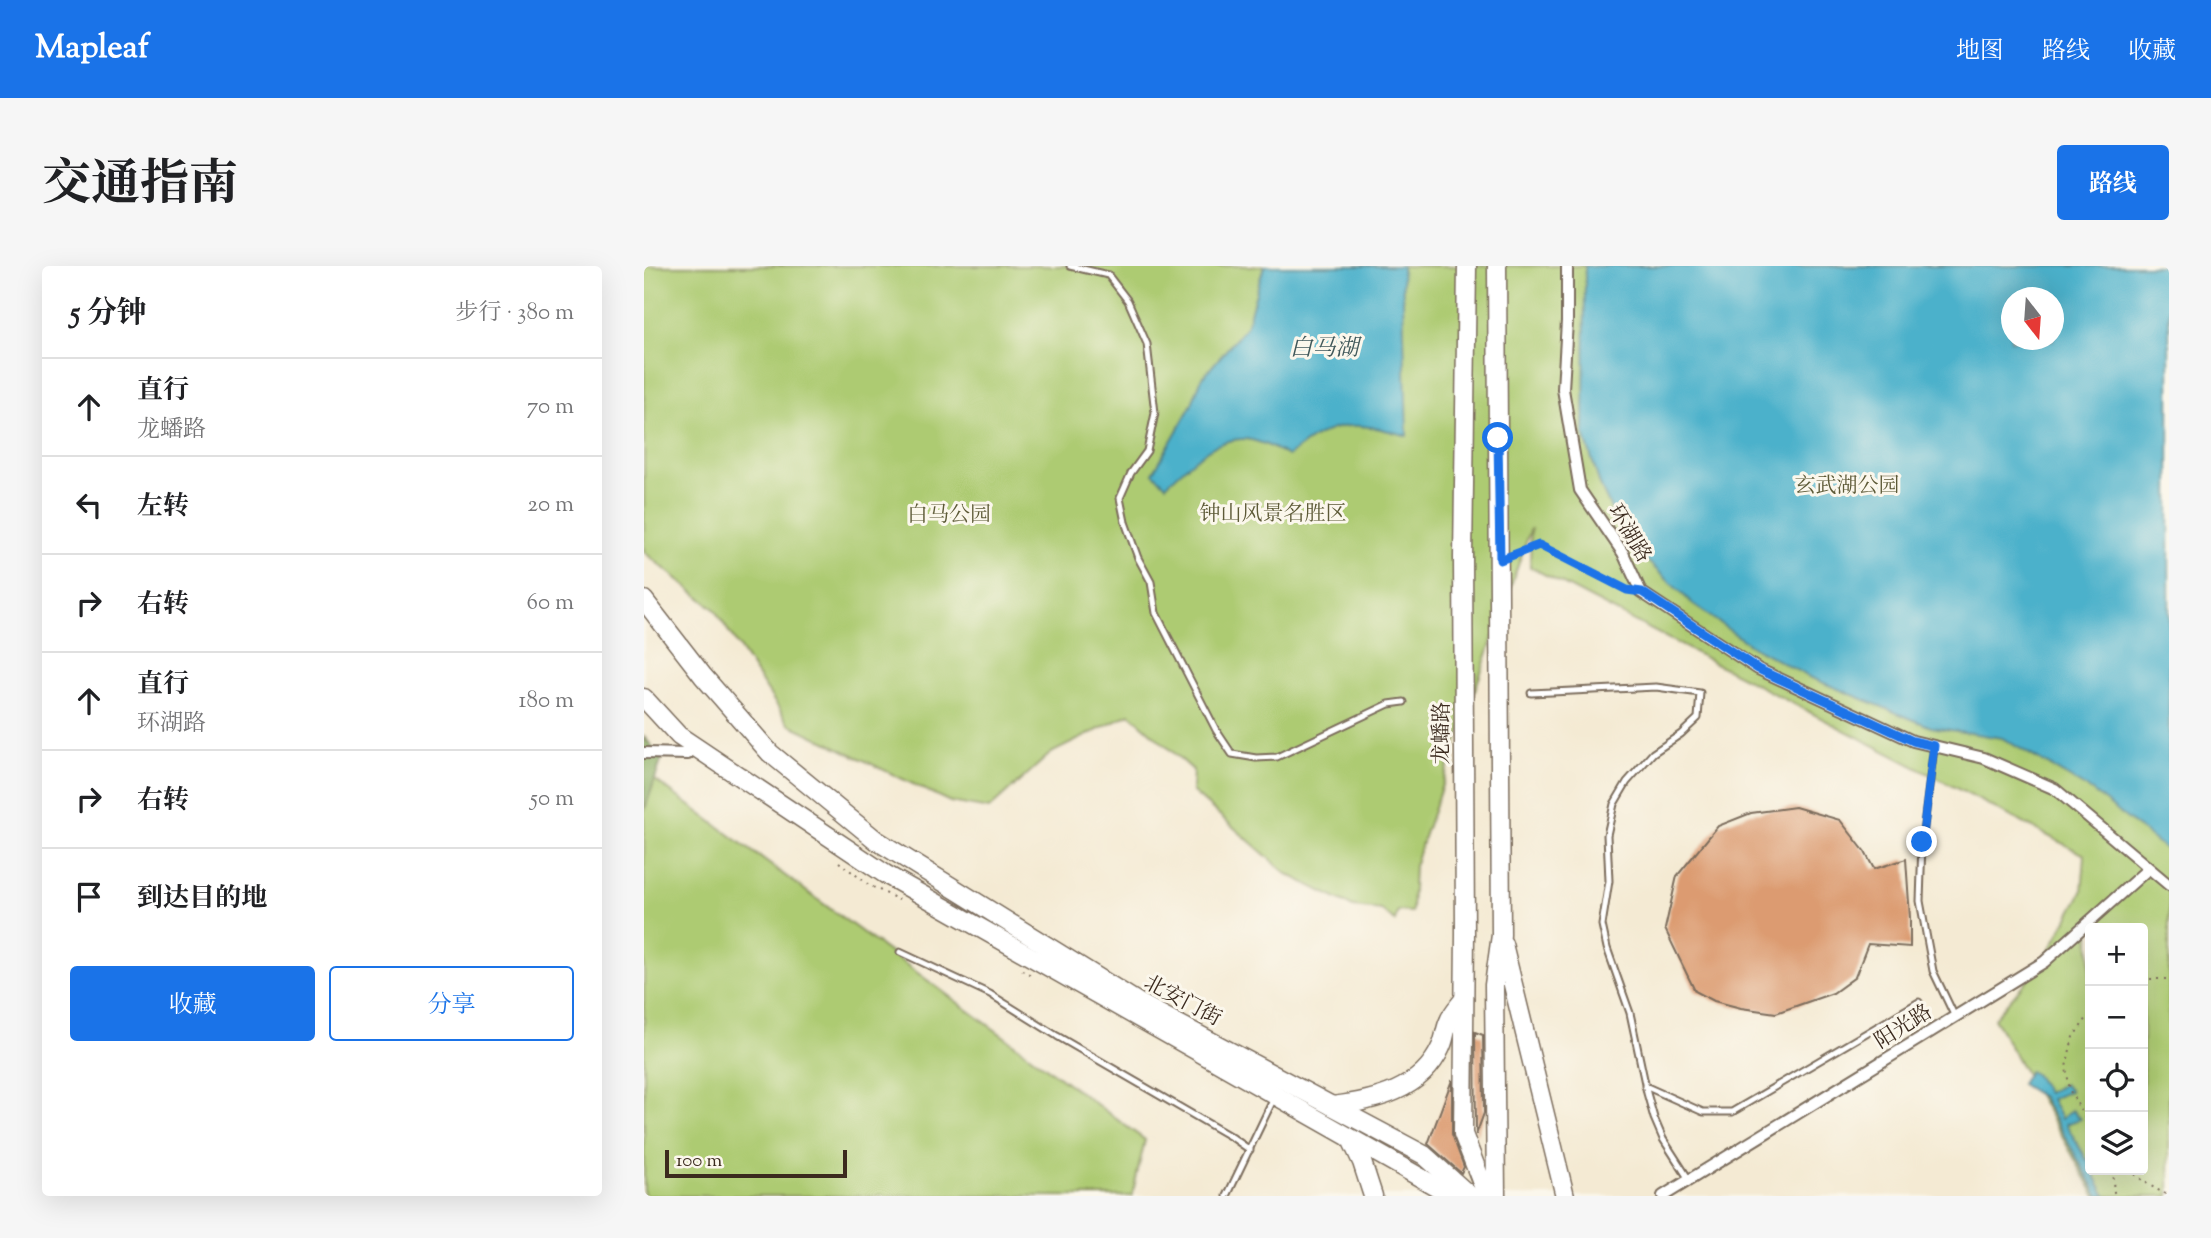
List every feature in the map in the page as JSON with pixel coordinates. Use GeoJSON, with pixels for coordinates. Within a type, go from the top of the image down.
{"type":"FeatureCollection","features":[{"type":"Feature","properties":{"kind":"main road","name":"龙蟠路"},"geometry":{"type":"LineString","coordinates":[[1467,266],[1463,557],[1463,1134],[1487,1196]]}},
{"type":"Feature","properties":{"kind":"main road"},"geometry":{"type":"LineString","coordinates":[[1496,1196],[1494,985],[1501,935],[1497,266]]}},
{"type":"Feature","properties":{"kind":"main road","name":"北安门街"},"geometry":{"type":"LineString","coordinates":[[644,600],[703,676],[770,752],[876,840],[1137,1002],[1424,1155],[1470,1196]]}},
{"type":"Feature","properties":{"kind":"main road"},"geometry":{"type":"LineString","coordinates":[[644,698],[681,748],[885,874],[1453,1196]]}},
{"type":"Feature","properties":{"kind":"main road"},"geometry":{"type":"LineString","coordinates":[[1501,935],[1565,1196]]}},
{"type":"Feature","properties":{"kind":"main road"},"geometry":{"type":"LineString","coordinates":[[1332,1106],[1385,1096],[1406,1086],[1434,1060],[1443,1045],[1449,1020],[1464,999]]}},
{"type":"Feature","properties":{"kind":"main road"},"geometry":{"type":"LineString","coordinates":[[1351,1139],[1373,1196]]}},
{"type":"Feature","properties":{"kind":"street","name":"环湖路"},"geometry":{"type":"LineString","coordinates":[[1567,266],[1563,389],[1580,490],[1623,553],[1642,592],[1758,669],[1913,741],[1984,758],[2055,789],[2169,885]]}},
{"type":"Feature","properties":{"kind":"street"},"geometry":{"type":"LineString","coordinates":[[644,753],[681,748]]}},
{"type":"Feature","properties":{"kind":"street","name":"阳光路"},"geometry":{"type":"LineString","coordinates":[[1663,1196],[2044,962],[2148,869]]}},
{"type":"Feature","properties":{"kind":"lane"},"geometry":{"type":"LineString","coordinates":[[1070,266],[1108,275],[1128,300],[1147,344],[1155,413],[1147,451],[1131,473],[1120,498],[1125,523],[1151,582],[1156,613],[1216,730],[1232,754],[1256,758],[1277,757],[1389,704],[1405,702]]}},
{"type":"Feature","properties":{"kind":"lane"},"geometry":{"type":"LineString","coordinates":[[1531,693],[1656,687],[1700,693],[1698,718],[1681,734],[1653,753],[1621,791],[1614,804],[1607,835],[1609,881],[1602,925],[1607,948],[1630,1013],[1654,1118],[1663,1139],[1690,1181]]}},
{"type":"Feature","properties":{"kind":"lane"},"geometry":{"type":"LineString","coordinates":[[1934,746],[1922,842],[1920,901],[1933,971],[1955,1017]]}},
{"type":"Feature","properties":{"kind":"lane"},"geometry":{"type":"LineString","coordinates":[[900,952],[990,994],[1250,1150]]}},
{"type":"Feature","properties":{"kind":"lane"},"geometry":{"type":"LineString","coordinates":[[1645,1086],[1703,1112],[1732,1112],[1919,1003]]}},
{"type":"Feature","properties":{"kind":"lane"},"geometry":{"type":"LineString","coordinates":[[1227,1196],[1275,1096]]}},
{"type":"Feature","properties":{"kind":"path"},"geometry":{"type":"LineString","coordinates":[[1500,560],[1539,545],[1627,590],[1642,592]]}},
{"type":"Feature","properties":{"kind":"path"},"geometry":{"type":"LineString","coordinates":[[2148,979],[2169,979]]}},
{"type":"Feature","properties":{"kind":"path"},"geometry":{"type":"LineString","coordinates":[[2085,1021],[2073,1037],[2066,1067],[2070,1091],[2085,1119]]}},
{"type":"Feature","properties":{"kind":"path"},"geometry":{"type":"LineString","coordinates":[[2112,1175],[2116,1196]]}},
{"type":"Feature","properties":{"kind":"path"},"geometry":{"type":"LineString","coordinates":[[2136,1175],[2169,1195]]}},
{"type":"Feature","properties":{"kind":"green space","name":"钟山风景名胜区"},"geometry":{"type":"Polygon","coordinates":[[[644,266],[2169,266],[2169,1196],[2096,1196],[1994,1018],[2044,961],[2082,892],[2085,855],[1530,567],[1531,528],[1414,866],[1412,912],[1398,911],[1395,921],[1381,910],[1353,907],[1287,874],[1192,791],[1193,770],[1130,714],[1051,753],[989,809],[950,802],[789,724],[714,609],[644,552],[644,266]]]}},
{"type":"Feature","properties":{"kind":"green space"},"geometry":{"type":"Polygon","coordinates":[[[644,737],[662,758],[644,812],[644,737]]]}},
{"type":"Feature","properties":{"kind":"green space"},"geometry":{"type":"Polygon","coordinates":[[[644,769],[655,780],[1145,1140],[1132,1196],[644,1196],[644,769]]]}},
{"type":"Feature","properties":{"kind":"water","name":"白马湖"},"geometry":{"type":"Polygon","coordinates":[[[1264,266],[1402,266],[1407,436],[1372,427],[1344,426],[1318,435],[1288,456],[1253,440],[1230,440],[1200,455],[1166,485],[1153,473],[1191,406],[1202,378],[1246,327],[1264,266]]]}},
{"type":"Feature","properties":{"kind":"water","name":"玄武湖公园"},"geometry":{"type":"Polygon","coordinates":[[[1585,266],[2169,266],[2169,852],[2092,791],[2002,738],[1931,727],[1809,677],[1753,647],[1694,605],[1626,541],[1600,485],[1584,434],[1585,266]]]}},
{"type":"Feature","properties":{"kind":"water"},"geometry":{"type":"Polygon","coordinates":[[[2029,1071],[2036,1075],[2047,1093],[2064,1084],[2070,1091],[2051,1099],[2061,1119],[2072,1110],[2080,1119],[2066,1124],[2085,1157],[2085,1172],[2042,1097],[2021,1084],[2029,1071]]]}},
{"type":"Feature","properties":{"kind":"water"},"geometry":{"type":"Polygon","coordinates":[[[2087,1175],[2095,1175],[2106,1196],[2099,1196],[2087,1175]]]}},
{"type":"Feature","properties":{"kind":"building"},"geometry":{"type":"Polygon","coordinates":[[[1795,807],[1840,820],[1865,852],[1874,869],[1906,859],[1910,947],[1868,944],[1855,977],[1833,993],[1776,1013],[1714,1001],[1695,991],[1665,929],[1677,876],[1718,826],[1751,813],[1795,807]]]}},
{"type":"Feature","properties":{"kind":"building"},"geometry":{"type":"Polygon","coordinates":[[[1475,1032],[1483,1035],[1484,1113],[1476,1135],[1475,1032]]]}},
{"type":"Feature","properties":{"kind":"building"},"geometry":{"type":"Polygon","coordinates":[[[1452,1080],[1452,1134],[1464,1167],[1461,1173],[1428,1144],[1452,1080]]]}},
{"type":"Feature","properties":{"kind":"route"},"geometry":{"type":"LineString","coordinates":[[1498,438],[1500,560],[1539,545],[1627,590],[1642,592],[1758,669],[1913,741],[1934,746],[1922,842]]}},
{"type":"Feature","properties":{"kind":"park label","name":"白马公园"},"geometry":{"type":"Point","coordinates":[949,514]}}]}
